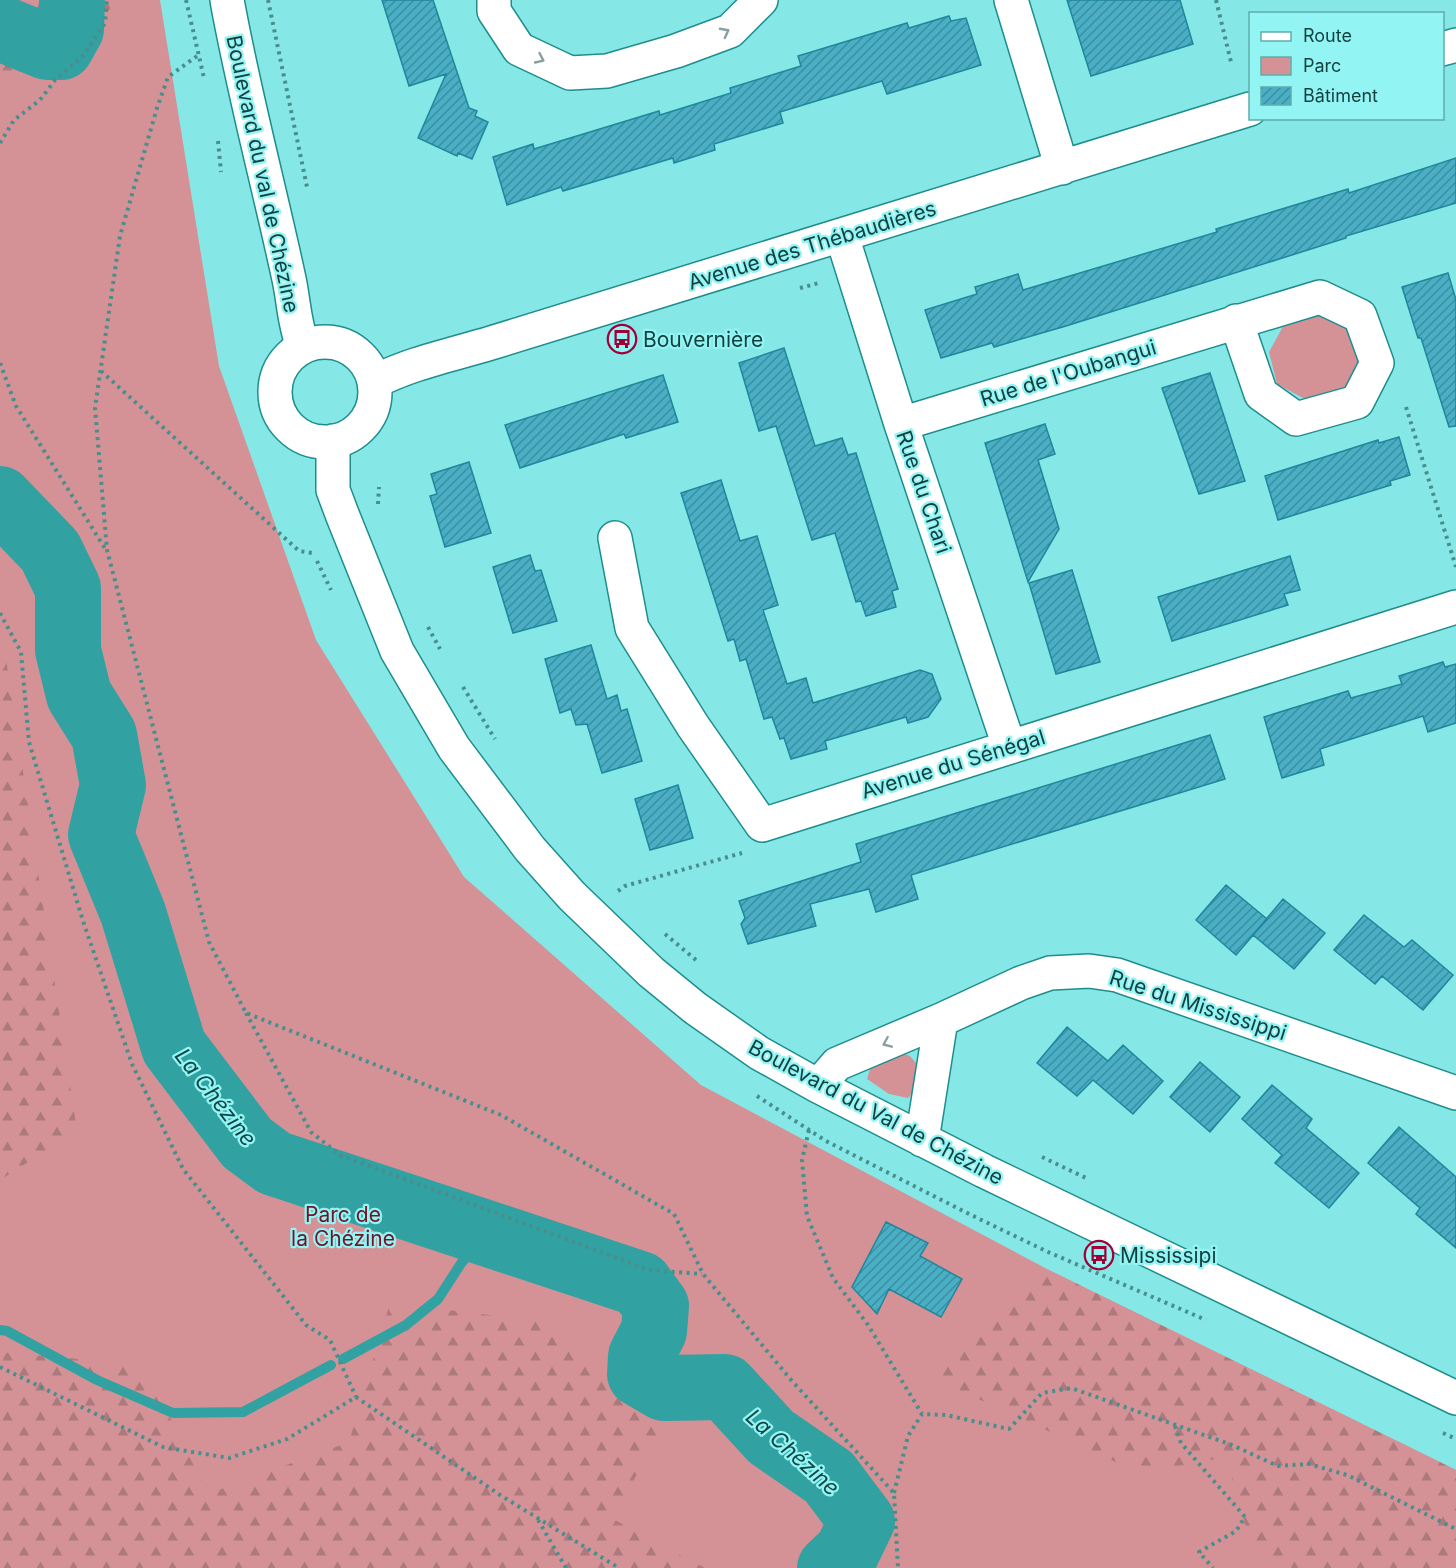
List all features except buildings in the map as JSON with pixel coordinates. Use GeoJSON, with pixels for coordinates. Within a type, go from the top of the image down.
{"type":"FeatureCollection","features":[{"type":"Feature","properties":{"kind":"street","name":"Boulevard du val de Chézine"},"geometry":{"type":"LineString","coordinates":[[227,0],[243,87],[290,280],[295,326],[303,346]]}},
{"type":"Feature","properties":{"kind":"street"},"geometry":{"type":"LineString","coordinates":[[494,0],[494,11],[519,49],[570,74],[608,71],[676,51],[729,31],[760,0]]}},
{"type":"Feature","properties":{"kind":"street"},"geometry":{"type":"LineString","coordinates":[[1011,0],[1062,168]]}},
{"type":"Feature","properties":{"kind":"street","name":"Avenue des Thébaudières"},"geometry":{"type":"LineString","coordinates":[[374,382],[427,360],[474,348],[842,236],[1249,110]]}},
{"type":"Feature","properties":{"kind":"street","name":"Rue du Chari"},"geometry":{"type":"LineString","coordinates":[[842,236],[901,424],[1009,746]]}},
{"type":"Feature","properties":{"kind":"street","name":"Rue de l'Oubangui"},"geometry":{"type":"LineString","coordinates":[[901,424],[1236,321]]}},
{"type":"Feature","properties":{"kind":"street"},"geometry":{"type":"LineString","coordinates":[[325,342],[344,346],[366,364],[374,382],[374,401],[367,419],[354,433],[333,441],[321,442],[306,439],[293,431],[283,420],[274,392],[283,364],[303,346],[325,342]]}},
{"type":"Feature","properties":{"kind":"street","name":"Boulevard du Val de Chézine"},"geometry":{"type":"LineString","coordinates":[[333,441],[333,490],[398,651],[454,748],[490,800],[572,896],[651,972],[695,1008],[759,1053],[818,1086],[922,1140],[1456,1398]]}},
{"type":"Feature","properties":{"kind":"street","name":"Avenue du Sénégal"},"geometry":{"type":"LineString","coordinates":[[615,538],[633,628],[693,726],[762,825],[1456,607]]}},
{"type":"Feature","properties":{"kind":"street","name":"Rue du Mississippi"},"geometry":{"type":"LineString","coordinates":[[818,1086],[837,1064],[1021,983],[1050,973],[1089,971],[1117,975],[1456,1093]]}},
{"type":"Feature","properties":{"kind":"street"},"geometry":{"type":"LineString","coordinates":[[922,1140],[941,1020]]}},
{"type":"Feature","properties":{"kind":"path"},"geometry":{"type":"LineString","coordinates":[[0,142],[14,120],[40,100],[55,80],[84,55],[105,23],[107,0]]}},
{"type":"Feature","properties":{"kind":"path"},"geometry":{"type":"LineString","coordinates":[[186,0],[197,56],[168,77],[157,108],[120,236],[95,408],[107,550],[209,942],[311,1132],[340,1155],[649,1270],[703,1274]]}},
{"type":"Feature","properties":{"kind":"path"},"geometry":{"type":"LineString","coordinates":[[268,0],[309,193]]}},
{"type":"Feature","properties":{"kind":"path"},"geometry":{"type":"LineString","coordinates":[[1216,0],[1231,62]]}},
{"type":"Feature","properties":{"kind":"path"},"geometry":{"type":"LineString","coordinates":[[0,363],[16,406],[107,550]]}},
{"type":"Feature","properties":{"kind":"path"},"geometry":{"type":"LineString","coordinates":[[101,371],[299,551],[312,553]]}},
{"type":"Feature","properties":{"kind":"path"},"geometry":{"type":"LineString","coordinates":[[1406,407],[1456,567]]}},
{"type":"Feature","properties":{"kind":"path"},"geometry":{"type":"LineString","coordinates":[[378,510],[379,486]]}},
{"type":"Feature","properties":{"kind":"path"},"geometry":{"type":"LineString","coordinates":[[0,613],[21,652],[29,742],[83,921],[132,1064],[183,1169],[306,1326],[330,1340],[356,1397],[537,1519],[619,1568]]}},
{"type":"Feature","properties":{"kind":"path"},"geometry":{"type":"LineString","coordinates":[[425,620],[444,655]]}},
{"type":"Feature","properties":{"kind":"path"},"geometry":{"type":"LineString","coordinates":[[460,684],[496,741]]}},
{"type":"Feature","properties":{"kind":"path"},"geometry":{"type":"LineString","coordinates":[[618,891],[625,886],[689,866],[744,852]]}},
{"type":"Feature","properties":{"kind":"path"},"geometry":{"type":"LineString","coordinates":[[611,884],[625,898]]}},
{"type":"Feature","properties":{"kind":"path"},"geometry":{"type":"LineString","coordinates":[[664,933],[675,939],[700,965]]}},
{"type":"Feature","properties":{"kind":"path"},"geometry":{"type":"LineString","coordinates":[[246,1013],[501,1115],[674,1214],[703,1274],[792,1381],[894,1492]]}},
{"type":"Feature","properties":{"kind":"path"},"geometry":{"type":"LineString","coordinates":[[809,1130],[802,1160],[807,1216],[832,1278],[868,1325],[922,1414]]}},
{"type":"Feature","properties":{"kind":"path"},"geometry":{"type":"LineString","coordinates":[[0,1366],[163,1447],[229,1458],[287,1439],[356,1397]]}},
{"type":"Feature","properties":{"kind":"path"},"geometry":{"type":"LineString","coordinates":[[922,1414],[946,1415],[1009,1429],[1042,1393],[1071,1388],[1232,1445],[1278,1466],[1309,1464],[1347,1475],[1456,1529]]}},
{"type":"Feature","properties":{"kind":"path"},"geometry":{"type":"LineString","coordinates":[[898,1568],[894,1492],[908,1436],[922,1414]]}},
{"type":"Feature","properties":{"kind":"path"},"geometry":{"type":"LineString","coordinates":[[1174,1425],[1181,1443],[1245,1517],[1236,1532],[1199,1552],[1212,1568]]}},
{"type":"Feature","properties":{"kind":"path"},"geometry":{"type":"LineString","coordinates":[[537,1519],[566,1568]]}},
{"type":"Feature","properties":{"kind":"green space","name":"Parc de la Chézine"},"geometry":{"type":"Polygon","coordinates":[[[0,0],[160,0],[219,366],[316,640],[464,877],[701,1085],[1049,1270],[1456,1470],[1456,1568],[0,1568],[0,0]]]}},
{"type":"Feature","properties":{"kind":"green space"},"geometry":{"type":"Polygon","coordinates":[[[0,0],[116,0],[77,57],[0,83],[0,0]]]}},
{"type":"Feature","properties":{"kind":"green space"},"geometry":{"type":"Polygon","coordinates":[[[1322,311],[1352,328],[1360,360],[1345,389],[1305,399],[1277,384],[1269,352],[1286,321],[1322,311]]]}},
{"type":"Feature","properties":{"kind":"green space"},"geometry":{"type":"Polygon","coordinates":[[[0,619],[77,1131],[0,1180],[0,619]]]}},
{"type":"Feature","properties":{"kind":"green space"},"geometry":{"type":"Polygon","coordinates":[[[905,1054],[916,1063],[914,1091],[908,1098],[889,1094],[867,1079],[870,1069],[905,1054]]]}},
{"type":"Feature","properties":{"kind":"green space"},"geometry":{"type":"Polygon","coordinates":[[[1049,1270],[1456,1470],[1456,1568],[1292,1568],[1250,1542],[1226,1457],[1140,1473],[926,1375],[1049,1270]]]}},
{"type":"Feature","properties":{"kind":"green space"},"geometry":{"type":"Polygon","coordinates":[[[390,1303],[547,1322],[668,1416],[613,1519],[705,1568],[0,1568],[0,1352],[144,1365],[208,1494],[349,1442],[390,1303]]]}},
{"type":"Feature","properties":{"kind":"waterway","name":"La Chézine"},"geometry":{"type":"LineString","coordinates":[[0,28],[47,47],[61,47],[71,29],[72,0]]}},
{"type":"Feature","properties":{"kind":"waterway","name":"La Chézine"},"geometry":{"type":"LineString","coordinates":[[0,499],[50,551],[68,588],[68,650],[79,695],[104,735],[113,785],[101,835],[133,913],[174,1047],[247,1143],[274,1163],[640,1284],[656,1306],[654,1331],[641,1356],[640,1374],[664,1388],[725,1387],[771,1437],[829,1477],[862,1521],[847,1552],[830,1568]]}},
{"type":"Feature","properties":{"kind":"waterway"},"geometry":{"type":"LineString","coordinates":[[343,1359],[406,1325],[438,1299],[462,1262],[488,1234]]}},
{"type":"Feature","properties":{"kind":"waterway"},"geometry":{"type":"LineString","coordinates":[[0,1330],[7,1331],[97,1380],[173,1413],[243,1412],[331,1365]]}},
{"type":"Feature","properties":{"kind":"place","name":"Bouvernière"},"geometry":{"type":"Point","coordinates":[622,339]}},
{"type":"Feature","properties":{"kind":"place","name":"Mississipi"},"geometry":{"type":"Point","coordinates":[1099,1255]}}]}
